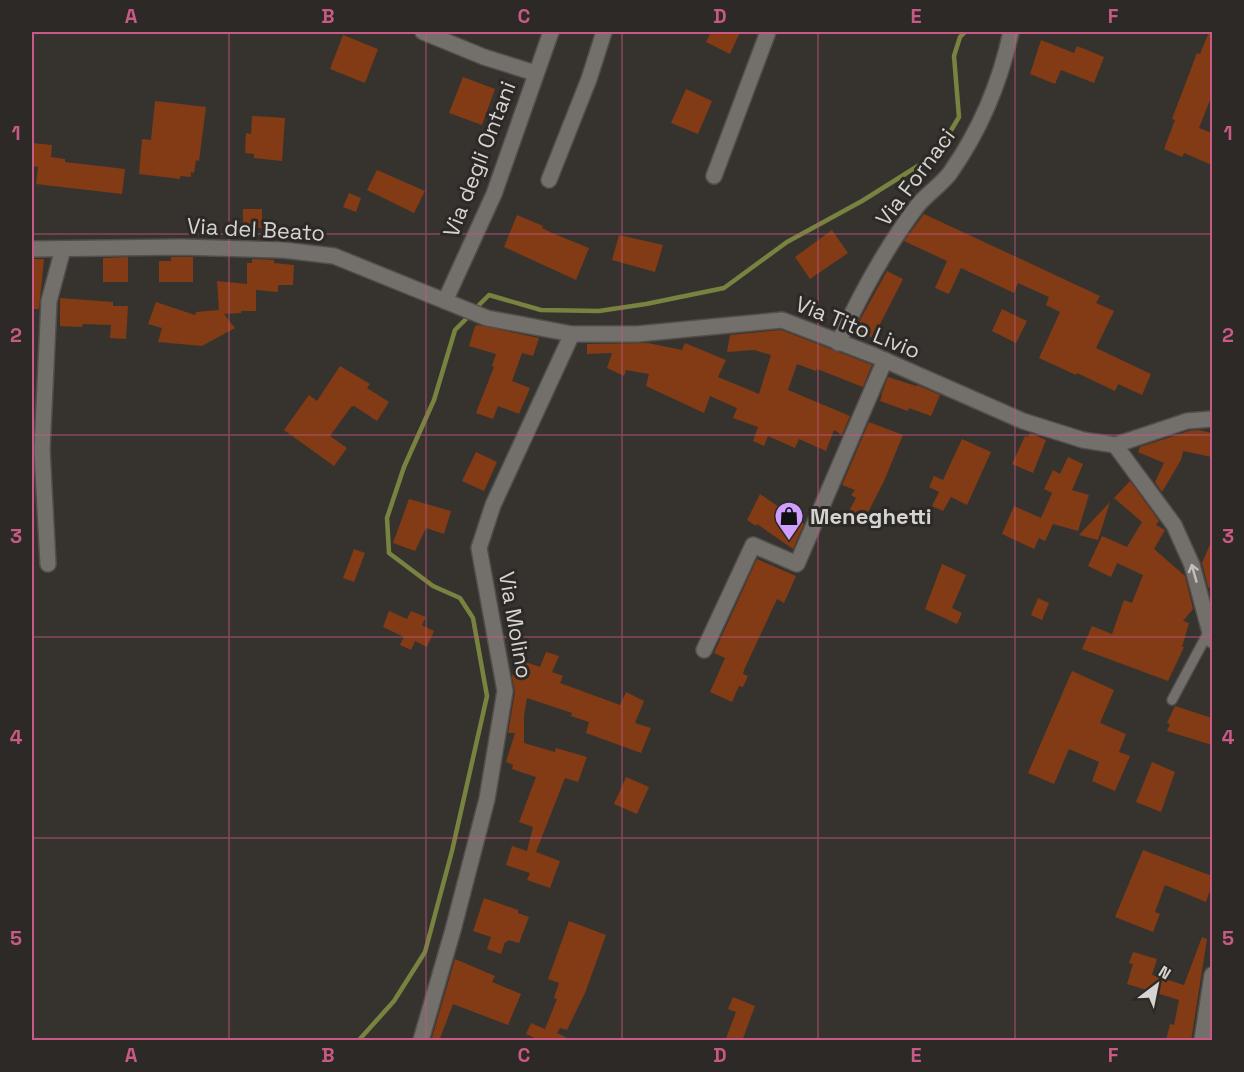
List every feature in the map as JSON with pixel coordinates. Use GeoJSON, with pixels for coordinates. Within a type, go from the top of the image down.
{"type":"FeatureCollection","features":[{"type":"Feature","properties":{"kind":"street"},"geometry":{"type":"LineString","coordinates":[[423,32],[484,57],[535,73]]}},
{"type":"Feature","properties":{"kind":"street","name":"Via degli Ontani"},"geometry":{"type":"LineString","coordinates":[[446,301],[494,194],[551,32]]}},
{"type":"Feature","properties":{"kind":"street"},"geometry":{"type":"LineString","coordinates":[[549,180],[589,79],[604,32]]}},
{"type":"Feature","properties":{"kind":"street"},"geometry":{"type":"LineString","coordinates":[[714,176],[768,32]]}},
{"type":"Feature","properties":{"kind":"street","name":"Via Fornaci"},"geometry":{"type":"LineString","coordinates":[[838,343],[860,295],[890,248],[919,204],[949,175],[972,138],[988,109],[1004,63],[1011,32]]}},
{"type":"Feature","properties":{"kind":"street","name":"Via del Beato"},"geometry":{"type":"LineString","coordinates":[[32,249],[283,250],[334,256],[487,318],[572,334]]}},
{"type":"Feature","properties":{"kind":"street"},"geometry":{"type":"LineString","coordinates":[[48,564],[42,450],[44,404],[49,301],[63,249]]}},
{"type":"Feature","properties":{"kind":"street","name":"Via Tito Livio"},"geometry":{"type":"LineString","coordinates":[[572,334],[637,334],[782,320],[885,360],[1023,421],[1083,440],[1115,445],[1188,421],[1212,419]]}},
{"type":"Feature","properties":{"kind":"street","name":"Via Molino"},"geometry":{"type":"LineString","coordinates":[[421,1041],[487,799],[505,691],[479,548],[493,505],[572,334]]}},
{"type":"Feature","properties":{"kind":"street"},"geometry":{"type":"LineString","coordinates":[[704,650],[753,544],[797,564],[885,360]]}},
{"type":"Feature","properties":{"kind":"street"},"geometry":{"type":"LineString","coordinates":[[1115,445],[1174,525],[1192,565],[1211,635]]}},
{"type":"Feature","properties":{"kind":"street"},"geometry":{"type":"LineString","coordinates":[[1202,1041],[1212,975]]}},
{"type":"Feature","properties":{"kind":"lane"},"geometry":{"type":"LineString","coordinates":[[1172,700],[1211,635]]}},
{"type":"Feature","properties":{"kind":"building"},"geometry":{"type":"Polygon","coordinates":[[[711,32],[740,32],[730,54],[706,42],[711,32]]]}},
{"type":"Feature","properties":{"kind":"building"},"geometry":{"type":"Polygon","coordinates":[[[1209,32],[1212,32],[1212,95],[1199,128],[1212,133],[1212,165],[1184,153],[1182,157],[1164,149],[1175,120],[1172,119],[1197,53],[1200,54],[1209,32]]]}},
{"type":"Feature","properties":{"kind":"building"},"geometry":{"type":"Polygon","coordinates":[[[343,35],[378,49],[365,83],[330,69],[343,35]]]}},
{"type":"Feature","properties":{"kind":"building"},"geometry":{"type":"Polygon","coordinates":[[[1041,40],[1074,53],[1077,46],[1104,57],[1094,83],[1061,70],[1055,84],[1030,74],[1041,40]]]}},
{"type":"Feature","properties":{"kind":"building"},"geometry":{"type":"Polygon","coordinates":[[[463,77],[495,89],[482,125],[449,113],[463,77]]]}},
{"type":"Feature","properties":{"kind":"building"},"geometry":{"type":"Polygon","coordinates":[[[686,89],[712,101],[698,134],[671,123],[686,89]]]}},
{"type":"Feature","properties":{"kind":"building"},"geometry":{"type":"Polygon","coordinates":[[[155,101],[206,107],[199,161],[196,160],[191,177],[180,176],[180,179],[139,174],[142,139],[151,140],[155,101]]]}},
{"type":"Feature","properties":{"kind":"building"},"geometry":{"type":"Polygon","coordinates":[[[252,116],[285,118],[282,161],[254,158],[254,154],[245,153],[246,133],[251,134],[252,116]]]}},
{"type":"Feature","properties":{"kind":"building"},"geometry":{"type":"Polygon","coordinates":[[[32,143],[52,145],[51,157],[65,159],[65,162],[125,169],[122,194],[36,184],[38,167],[32,166],[32,143]]]}},
{"type":"Feature","properties":{"kind":"building"},"geometry":{"type":"Polygon","coordinates":[[[377,170],[425,191],[414,213],[367,190],[377,170]]]}},
{"type":"Feature","properties":{"kind":"building"},"geometry":{"type":"Polygon","coordinates":[[[349,193],[361,198],[356,212],[343,207],[349,193]]]}},
{"type":"Feature","properties":{"kind":"building"},"geometry":{"type":"Polygon","coordinates":[[[243,209],[262,209],[262,228],[243,227],[243,209]]]}},
{"type":"Feature","properties":{"kind":"building"},"geometry":{"type":"Polygon","coordinates":[[[924,214],[1100,296],[1096,303],[1114,311],[1096,348],[1151,374],[1142,395],[1118,384],[1115,391],[1039,358],[1060,312],[1046,305],[1049,297],[1018,283],[1014,293],[961,268],[949,294],[935,288],[947,261],[904,241],[924,214]]]}},
{"type":"Feature","properties":{"kind":"building"},"geometry":{"type":"Polygon","coordinates":[[[517,215],[589,248],[576,280],[504,247],[517,215]]]}},
{"type":"Feature","properties":{"kind":"building"},"geometry":{"type":"Polygon","coordinates":[[[832,230],[848,253],[810,279],[795,257],[832,230]]]}},
{"type":"Feature","properties":{"kind":"building"},"geometry":{"type":"Polygon","coordinates":[[[619,235],[663,245],[655,272],[612,260],[619,235]]]}},
{"type":"Feature","properties":{"kind":"building"},"geometry":{"type":"Polygon","coordinates":[[[128,257],[128,282],[103,282],[103,258],[128,257]]]}},
{"type":"Feature","properties":{"kind":"building"},"geometry":{"type":"Polygon","coordinates":[[[171,257],[193,257],[193,282],[159,282],[159,261],[171,261],[171,257]]]}},
{"type":"Feature","properties":{"kind":"building"},"geometry":{"type":"Polygon","coordinates":[[[32,259],[44,259],[39,309],[32,309],[32,259]]]}},
{"type":"Feature","properties":{"kind":"building"},"geometry":{"type":"Polygon","coordinates":[[[252,259],[274,260],[274,263],[294,265],[293,285],[278,285],[278,292],[256,290],[256,311],[224,314],[235,328],[202,346],[158,342],[162,328],[148,324],[156,302],[195,315],[196,312],[219,310],[217,281],[247,284],[247,263],[252,263],[252,259]]]}},
{"type":"Feature","properties":{"kind":"building"},"geometry":{"type":"Polygon","coordinates":[[[887,271],[903,279],[873,338],[855,329],[887,271]]]}},
{"type":"Feature","properties":{"kind":"building"},"geometry":{"type":"Polygon","coordinates":[[[60,298],[113,302],[113,306],[128,306],[126,339],[110,338],[111,325],[60,326],[60,298]]]}},
{"type":"Feature","properties":{"kind":"building"},"geometry":{"type":"Polygon","coordinates":[[[1002,309],[1027,321],[1016,343],[992,331],[1002,309]]]}},
{"type":"Feature","properties":{"kind":"building"},"geometry":{"type":"Polygon","coordinates":[[[475,326],[539,338],[533,356],[522,353],[512,381],[530,388],[519,414],[498,406],[493,419],[476,413],[494,367],[492,366],[496,354],[469,346],[475,326]]]}},
{"type":"Feature","properties":{"kind":"building"},"geometry":{"type":"Polygon","coordinates":[[[781,330],[872,365],[863,387],[817,369],[816,371],[797,364],[788,390],[850,416],[842,435],[834,430],[826,451],[799,439],[795,448],[768,436],[764,446],[753,441],[758,427],[733,418],[737,408],[710,396],[704,413],[646,386],[649,374],[626,370],[624,376],[607,368],[612,353],[587,354],[587,344],[648,343],[682,350],[685,343],[726,360],[718,377],[759,394],[771,355],[754,350],[727,352],[730,335],[781,330]]]}},
{"type":"Feature","properties":{"kind":"building"},"geometry":{"type":"Polygon","coordinates":[[[340,366],[370,384],[367,388],[389,402],[377,421],[354,406],[351,407],[330,436],[347,448],[334,466],[284,430],[309,395],[317,401],[340,366]]]}},
{"type":"Feature","properties":{"kind":"building"},"geometry":{"type":"Polygon","coordinates":[[[888,377],[917,385],[940,395],[931,416],[880,401],[888,377]]]}},
{"type":"Feature","properties":{"kind":"building"},"geometry":{"type":"Polygon","coordinates":[[[869,422],[903,435],[884,481],[862,524],[847,515],[856,498],[851,495],[855,490],[842,485],[869,422]]]}},
{"type":"Feature","properties":{"kind":"building"},"geometry":{"type":"Polygon","coordinates":[[[1198,430],[1212,433],[1212,457],[1183,451],[1181,460],[1162,492],[1155,482],[1164,463],[1138,452],[1140,447],[1198,430]]]}},
{"type":"Feature","properties":{"kind":"building"},"geometry":{"type":"Polygon","coordinates":[[[1030,433],[1046,440],[1033,473],[1012,464],[1025,436],[1028,437],[1030,433]]]}},
{"type":"Feature","properties":{"kind":"building"},"geometry":{"type":"Polygon","coordinates":[[[962,439],[991,452],[967,505],[951,497],[943,511],[932,506],[939,492],[929,487],[934,476],[943,480],[962,439]]]}},
{"type":"Feature","properties":{"kind":"building"},"geometry":{"type":"Polygon","coordinates":[[[476,452],[497,462],[484,491],[462,481],[476,452]]]}},
{"type":"Feature","properties":{"kind":"building"},"geometry":{"type":"Polygon","coordinates":[[[1068,457],[1083,464],[1072,490],[1089,495],[1078,531],[1053,524],[1045,541],[1039,538],[1034,549],[1002,534],[1014,506],[1041,518],[1052,493],[1044,489],[1053,470],[1060,474],[1068,457]]]}},
{"type":"Feature","properties":{"kind":"building"},"geometry":{"type":"Polygon","coordinates":[[[1130,481],[1159,521],[1156,525],[1165,530],[1154,549],[1185,576],[1193,609],[1183,621],[1189,623],[1182,647],[1184,647],[1168,681],[1082,649],[1092,626],[1112,634],[1124,600],[1132,603],[1143,575],[1117,563],[1111,577],[1088,566],[1102,536],[1127,547],[1142,522],[1114,498],[1130,481]]]}},
{"type":"Feature","properties":{"kind":"building"},"geometry":{"type":"Polygon","coordinates":[[[760,494],[804,524],[793,549],[757,524],[756,526],[747,520],[760,494]]]}},
{"type":"Feature","properties":{"kind":"building"},"geometry":{"type":"Polygon","coordinates":[[[409,499],[451,511],[444,534],[426,528],[415,551],[393,543],[409,499]]]}},
{"type":"Feature","properties":{"kind":"building"},"geometry":{"type":"Polygon","coordinates":[[[1110,502],[1098,540],[1079,535],[1110,502]]]}},
{"type":"Feature","properties":{"kind":"building"},"geometry":{"type":"Polygon","coordinates":[[[1212,540],[1212,589],[1208,587],[1202,563],[1212,540]]]}},
{"type":"Feature","properties":{"kind":"building"},"geometry":{"type":"Polygon","coordinates":[[[354,549],[365,553],[354,582],[343,578],[354,549]]]}},
{"type":"Feature","properties":{"kind":"building"},"geometry":{"type":"Polygon","coordinates":[[[757,559],[796,576],[784,603],[777,599],[744,670],[743,674],[748,676],[743,687],[739,686],[732,702],[710,692],[725,658],[714,653],[757,559]]]}},
{"type":"Feature","properties":{"kind":"building"},"geometry":{"type":"Polygon","coordinates":[[[942,564],[966,575],[952,608],[962,613],[957,624],[925,609],[942,564]]]}},
{"type":"Feature","properties":{"kind":"building"},"geometry":{"type":"Polygon","coordinates":[[[1038,598],[1049,603],[1042,620],[1031,615],[1038,598]]]}},
{"type":"Feature","properties":{"kind":"building"},"geometry":{"type":"Polygon","coordinates":[[[389,611],[407,619],[411,611],[426,617],[422,625],[434,631],[427,647],[415,641],[411,650],[400,645],[404,637],[383,627],[389,611]]]}},
{"type":"Feature","properties":{"kind":"building"},"geometry":{"type":"Polygon","coordinates":[[[546,652],[559,656],[552,672],[563,676],[560,683],[620,705],[626,692],[644,701],[635,723],[651,728],[641,753],[586,733],[589,722],[571,716],[572,713],[527,698],[524,715],[524,743],[555,752],[556,748],[587,757],[578,782],[565,778],[536,852],[560,861],[550,888],[527,880],[530,873],[506,865],[512,846],[527,851],[533,827],[519,822],[536,777],[512,769],[513,765],[506,762],[515,733],[508,733],[515,692],[512,677],[517,659],[540,667],[546,652]]]}},
{"type":"Feature","properties":{"kind":"building"},"geometry":{"type":"Polygon","coordinates":[[[1072,671],[1114,690],[1100,723],[1126,734],[1119,752],[1130,756],[1115,791],[1092,781],[1099,762],[1069,749],[1054,784],[1028,773],[1072,671]]]}},
{"type":"Feature","properties":{"kind":"building"},"geometry":{"type":"Polygon","coordinates":[[[1175,706],[1212,718],[1212,745],[1167,731],[1170,724],[1167,723],[1175,706]]]}},
{"type":"Feature","properties":{"kind":"building"},"geometry":{"type":"Polygon","coordinates":[[[1152,762],[1175,772],[1161,812],[1136,802],[1152,762]]]}},
{"type":"Feature","properties":{"kind":"building"},"geometry":{"type":"Polygon","coordinates":[[[626,777],[649,787],[637,814],[614,804],[626,777]]]}},
{"type":"Feature","properties":{"kind":"building"},"geometry":{"type":"Polygon","coordinates":[[[1143,850],[1212,876],[1212,885],[1206,902],[1165,885],[1155,912],[1160,914],[1153,932],[1115,917],[1143,850]]]}},
{"type":"Feature","properties":{"kind":"building"},"geometry":{"type":"Polygon","coordinates":[[[484,898],[518,910],[518,913],[529,917],[519,943],[508,940],[501,954],[487,949],[491,937],[473,931],[484,898]]]}},
{"type":"Feature","properties":{"kind":"building"},"geometry":{"type":"Polygon","coordinates":[[[569,921],[606,935],[585,993],[567,1030],[560,1028],[557,1033],[573,1041],[541,1041],[526,1034],[531,1023],[545,1029],[557,999],[554,998],[559,983],[548,979],[569,921]]]}},
{"type":"Feature","properties":{"kind":"building"},"geometry":{"type":"Polygon","coordinates":[[[1202,937],[1207,939],[1191,1041],[1166,1041],[1170,1024],[1174,1025],[1179,1000],[1127,984],[1133,964],[1129,963],[1133,952],[1157,959],[1152,975],[1184,985],[1202,937]]]}},
{"type":"Feature","properties":{"kind":"building"},"geometry":{"type":"Polygon","coordinates":[[[455,959],[495,976],[492,982],[521,994],[508,1025],[453,1004],[439,1041],[431,1041],[455,959]]]}},
{"type":"Feature","properties":{"kind":"building"},"geometry":{"type":"Polygon","coordinates":[[[733,997],[755,1006],[742,1041],[725,1041],[736,1012],[728,1009],[733,997]]]}},
{"type":"Feature","properties":{"kind":"waterway"},"geometry":{"type":"LineString","coordinates":[[475,309],[489,295],[541,310],[599,311],[724,288],[787,242],[862,201],[937,154],[959,117],[954,56],[960,37],[965,32]]}},
{"type":"Feature","properties":{"kind":"waterway"},"geometry":{"type":"LineString","coordinates":[[359,1040],[394,1001],[425,952],[452,851],[487,696],[473,618],[460,598],[433,586],[389,553],[387,518],[404,467],[434,400],[455,330],[470,315]]}},
{"type":"Feature","properties":{"kind":"place","name":"Meneghetti"},"geometry":{"type":"Point","coordinates":[789,542]}}]}
